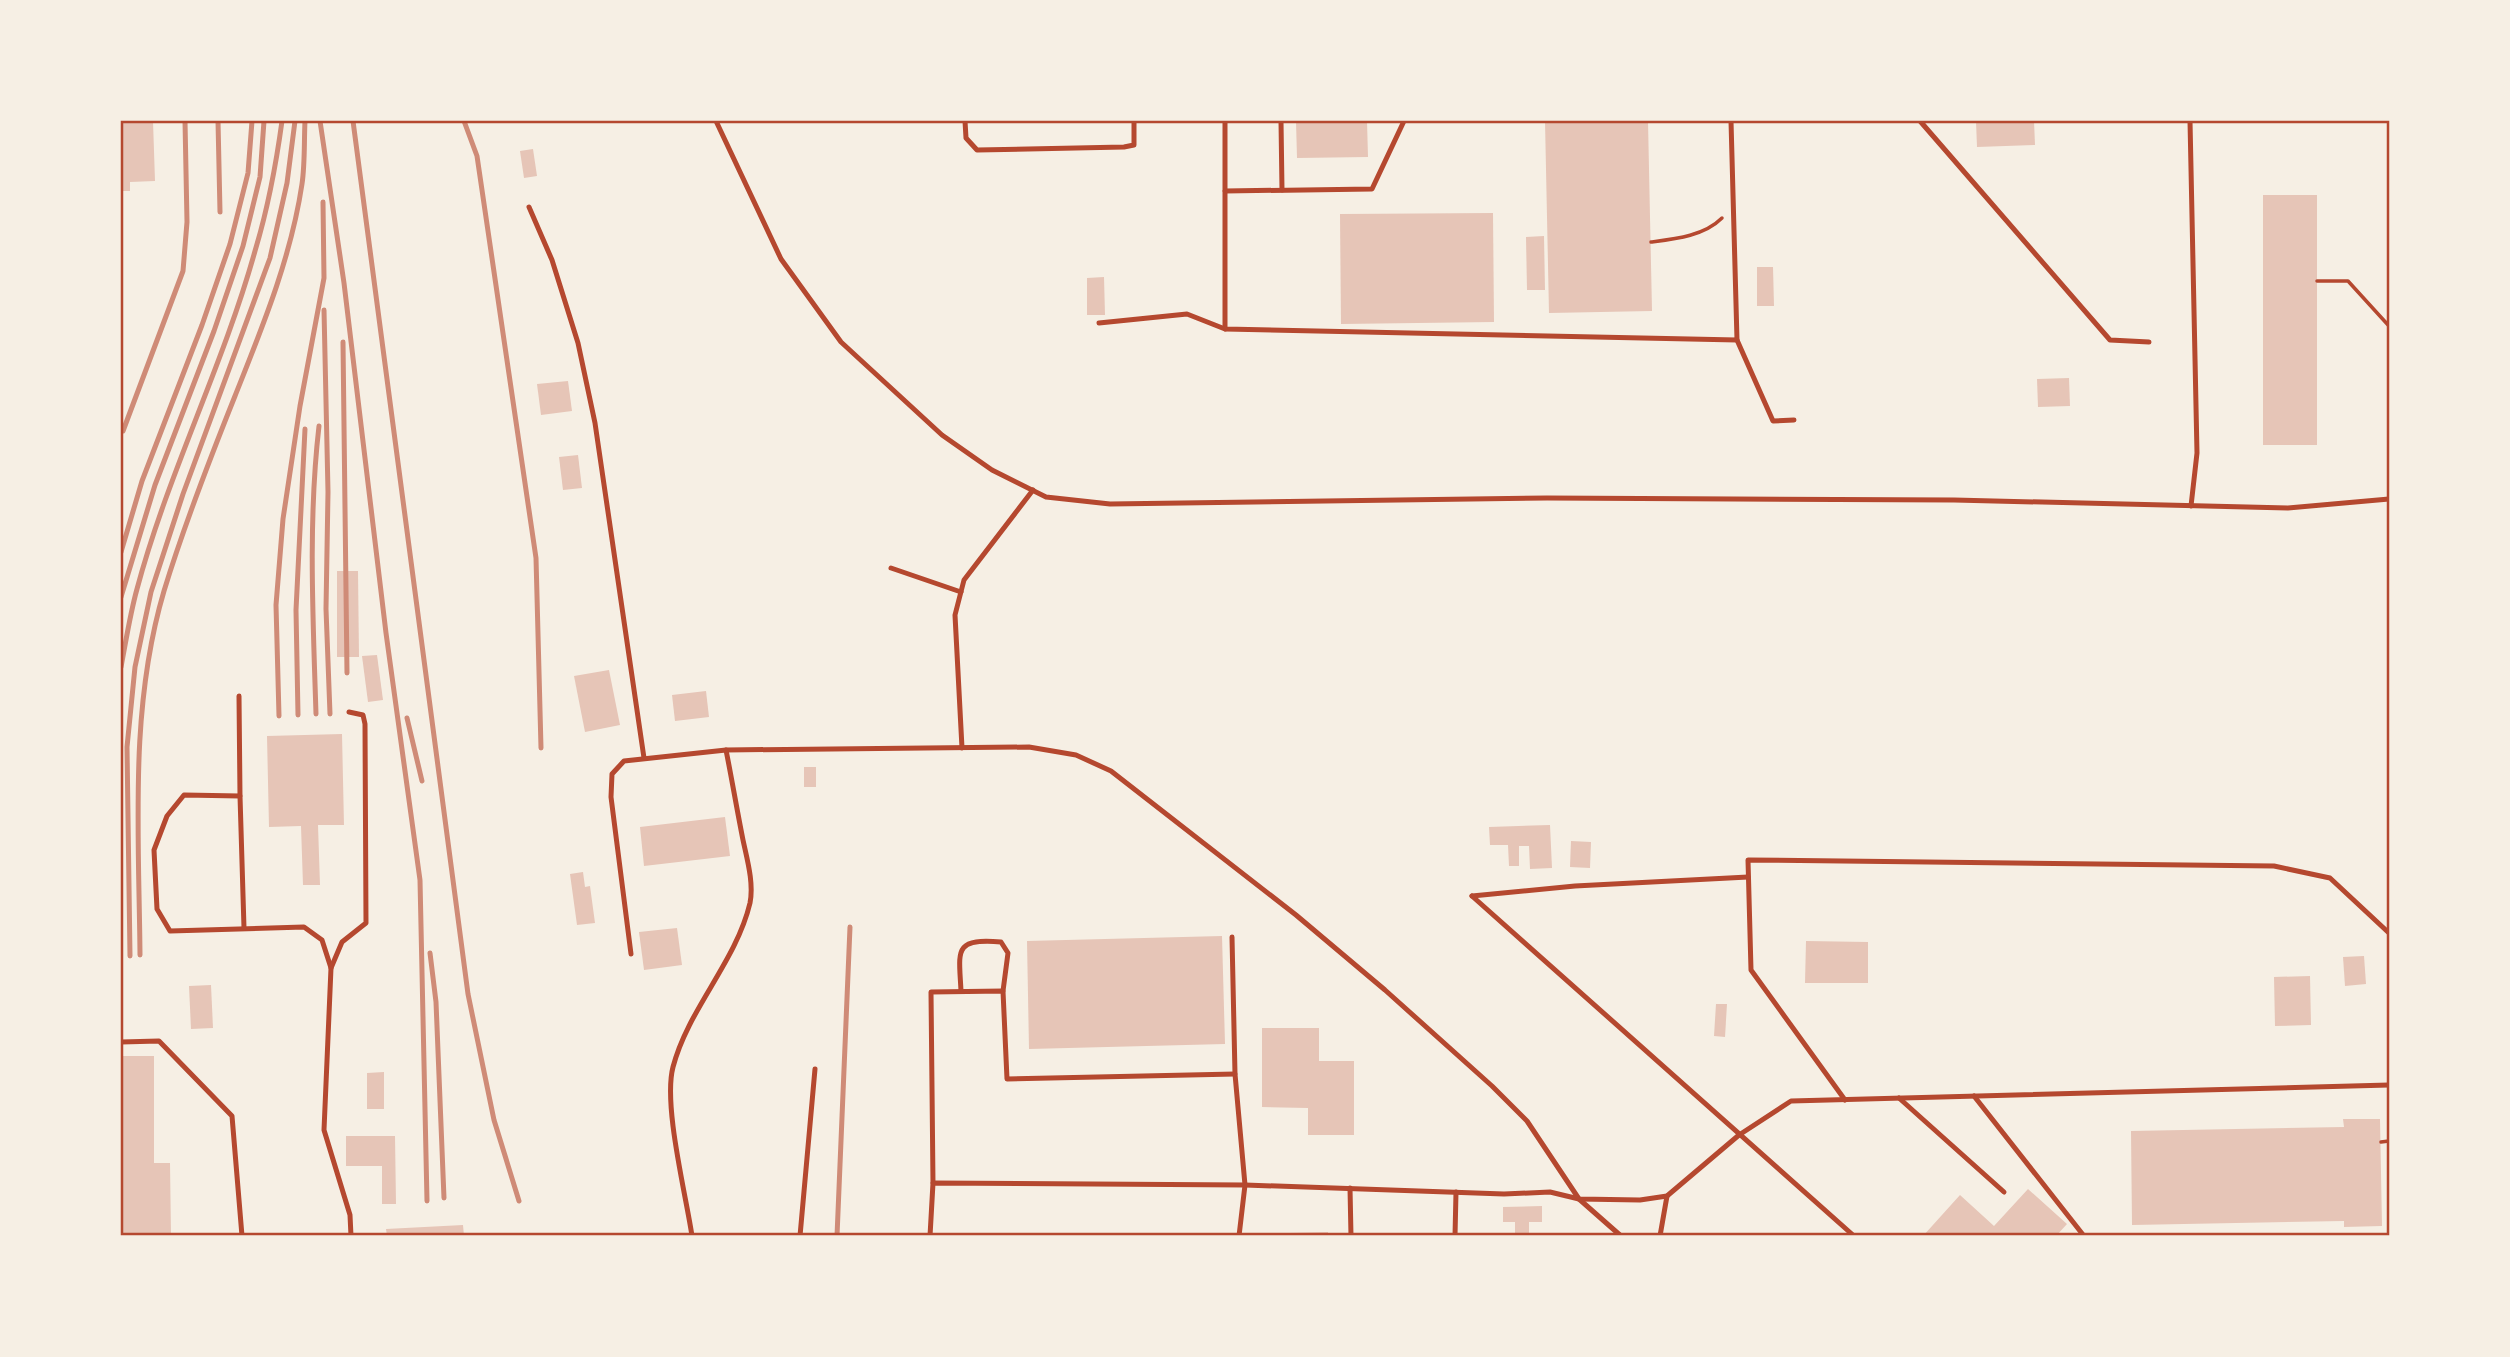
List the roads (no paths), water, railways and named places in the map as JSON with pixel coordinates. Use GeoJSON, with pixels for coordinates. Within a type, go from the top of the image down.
{"type":"FeatureCollection","features":[{"type":"Feature","properties":{"kind":"lane"},"geometry":{"type":"LineString","coordinates":[[716,121],[781,259],[841,342],[942,435],[992,470],[1046,497],[1110,504],[1560,498],[1954,500],[2288,508],[2389,499]]}},
{"type":"Feature","properties":{"kind":"lane"},"geometry":{"type":"LineString","coordinates":[[965,121],[966,138],[977,150],[1124,147],[1134,145],[1134,121]]}},
{"type":"Feature","properties":{"kind":"lane"},"geometry":{"type":"LineString","coordinates":[[1225,121],[1225,329]]}},
{"type":"Feature","properties":{"kind":"lane"},"geometry":{"type":"LineString","coordinates":[[1281,121],[1282,190]]}},
{"type":"Feature","properties":{"kind":"lane"},"geometry":{"type":"LineString","coordinates":[[1225,191],[1372,189],[1404,121]]}},
{"type":"Feature","properties":{"kind":"lane"},"geometry":{"type":"LineString","coordinates":[[1731,121],[1737,340],[1773,421],[1794,420]]}},
{"type":"Feature","properties":{"kind":"lane"},"geometry":{"type":"LineString","coordinates":[[1920,121],[2110,340],[2149,342]]}},
{"type":"Feature","properties":{"kind":"lane"},"geometry":{"type":"LineString","coordinates":[[2190,121],[2197,453],[2191,506]]}},
{"type":"Feature","properties":{"kind":"lane"},"geometry":{"type":"LineString","coordinates":[[528,207],[556,272],[578,343],[595,424],[644,758]]}},
{"type":"Feature","properties":{"kind":"lane"},"geometry":{"type":"LineString","coordinates":[[1099,323],[1187,314],[1225,329],[1737,340]]}},
{"type":"Feature","properties":{"kind":"lane"},"geometry":{"type":"LineString","coordinates":[[961,748],[955,615],[964,580],[1033,491]]}},
{"type":"Feature","properties":{"kind":"lane"},"geometry":{"type":"LineString","coordinates":[[891,568],[961,592]]}},
{"type":"Feature","properties":{"kind":"lane"},"geometry":{"type":"LineString","coordinates":[[239,696],[244,928]]}},
{"type":"Feature","properties":{"kind":"lane"},"geometry":{"type":"LineString","coordinates":[[331,968],[342,942],[366,923],[365,724],[363,715],[349,712]]}},
{"type":"Feature","properties":{"kind":"lane"},"geometry":{"type":"LineString","coordinates":[[631,954],[611,797],[612,774],[624,761],[726,750],[1029,747],[1076,755],[1111,771],[1296,915],[1385,990],[1527,1121],[1579,1199],[1621,1236]]}},
{"type":"Feature","properties":{"kind":"lane"},"geometry":{"type":"LineString","coordinates":[[692,1236],[670,1089],[673,1068],[682,1041],[739,934],[750,901],[750,878],[726,750]]}},
{"type":"Feature","properties":{"kind":"lane"},"geometry":{"type":"LineString","coordinates":[[240,796],[184,795],[167,816],[154,849],[158,909],[170,932],[304,927],[322,940],[331,968],[324,1130],[350,1214],[351,1236]]}},
{"type":"Feature","properties":{"kind":"lane"},"geometry":{"type":"LineString","coordinates":[[1845,1100],[1751,970],[1748,860],[2274,866],[2330,878],[2389,933]]}},
{"type":"Feature","properties":{"kind":"lane"},"geometry":{"type":"LineString","coordinates":[[1748,877],[1575,886],[1472,896],[1854,1236]]}},
{"type":"Feature","properties":{"kind":"lane"},"geometry":{"type":"LineString","coordinates":[[1232,937],[1235,1074],[1245,1185],[1239,1236]]}},
{"type":"Feature","properties":{"kind":"lane"},"geometry":{"type":"LineString","coordinates":[[961,991],[959,956],[964,945],[976,940],[1001,942],[1008,953],[1003,990],[1007,1079],[1235,1074]]}},
{"type":"Feature","properties":{"kind":"lane"},"geometry":{"type":"LineString","coordinates":[[930,1236],[933,1183],[931,992],[1003,990]]}},
{"type":"Feature","properties":{"kind":"lane"},"geometry":{"type":"LineString","coordinates":[[121,1042],[159,1041],[232,1116],[242,1236]]}},
{"type":"Feature","properties":{"kind":"lane"},"geometry":{"type":"LineString","coordinates":[[800,1236],[815,1069]]}},
{"type":"Feature","properties":{"kind":"lane"},"geometry":{"type":"LineString","coordinates":[[933,1183],[1245,1185],[1456,1192],[1550,1192],[1579,1199],[1640,1200],[1667,1196],[1739,1135],[1791,1101],[2389,1085]]}},
{"type":"Feature","properties":{"kind":"lane"},"geometry":{"type":"LineString","coordinates":[[1974,1096],[2084,1236]]}},
{"type":"Feature","properties":{"kind":"lane"},"geometry":{"type":"LineString","coordinates":[[1899,1098],[2004,1192]]}},
{"type":"Feature","properties":{"kind":"lane"},"geometry":{"type":"LineString","coordinates":[[1350,1188],[1351,1236]]}},
{"type":"Feature","properties":{"kind":"lane"},"geometry":{"type":"LineString","coordinates":[[1455,1236],[1456,1192]]}},
{"type":"Feature","properties":{"kind":"lane"},"geometry":{"type":"LineString","coordinates":[[1660,1236],[1667,1196]]}},
{"type":"Feature","properties":{"kind":"railway"},"geometry":{"type":"LineString","coordinates":[[123,431],[183,271],[187,222],[185,121]]}},
{"type":"Feature","properties":{"kind":"railway"},"geometry":{"type":"LineString","coordinates":[[218,121],[220,212]]}},
{"type":"Feature","properties":{"kind":"railway"},"geometry":{"type":"LineString","coordinates":[[121,552],[142,481],[230,244],[248,173],[252,121]]}},
{"type":"Feature","properties":{"kind":"railway"},"geometry":{"type":"LineString","coordinates":[[121,597],[155,485],[214,331],[243,246],[260,177],[264,121]]}},
{"type":"Feature","properties":{"kind":"railway"},"geometry":{"type":"LineString","coordinates":[[121,667],[135,598],[150,546],[242,294],[255,251],[271,186],[282,121]]}},
{"type":"Feature","properties":{"kind":"railway"},"geometry":{"type":"LineString","coordinates":[[130,956],[127,747],[135,667],[151,592],[183,494],[270,258],[287,183],[295,121]]}},
{"type":"Feature","properties":{"kind":"railway"},"geometry":{"type":"LineString","coordinates":[[140,955],[138,772],[145,680],[153,636],[164,591],[188,517],[265,319],[291,239],[302,184],[305,121]]}},
{"type":"Feature","properties":{"kind":"railway"},"geometry":{"type":"LineString","coordinates":[[320,121],[344,283],[386,633],[420,880],[427,1201]]}},
{"type":"Feature","properties":{"kind":"railway"},"geometry":{"type":"LineString","coordinates":[[353,121],[468,994],[494,1120],[519,1201]]}},
{"type":"Feature","properties":{"kind":"railway"},"geometry":{"type":"LineString","coordinates":[[464,121],[477,156],[536,558],[541,748]]}},
{"type":"Feature","properties":{"kind":"railway"},"geometry":{"type":"LineString","coordinates":[[279,716],[276,605],[283,519],[300,406],[324,278],[323,202]]}},
{"type":"Feature","properties":{"kind":"railway"},"geometry":{"type":"LineString","coordinates":[[324,310],[328,492],[326,609],[330,714]]}},
{"type":"Feature","properties":{"kind":"railway"},"geometry":{"type":"LineString","coordinates":[[343,342],[347,673]]}},
{"type":"Feature","properties":{"kind":"railway"},"geometry":{"type":"LineString","coordinates":[[316,714],[312,534],[319,426]]}},
{"type":"Feature","properties":{"kind":"railway"},"geometry":{"type":"LineString","coordinates":[[298,715],[296,610],[305,429]]}},
{"type":"Feature","properties":{"kind":"railway"},"geometry":{"type":"LineString","coordinates":[[407,718],[422,781]]}},
{"type":"Feature","properties":{"kind":"railway"},"geometry":{"type":"LineString","coordinates":[[837,1236],[850,927]]}},
{"type":"Feature","properties":{"kind":"railway"},"geometry":{"type":"LineString","coordinates":[[430,953],[436,1002],[444,1198]]}}]}
